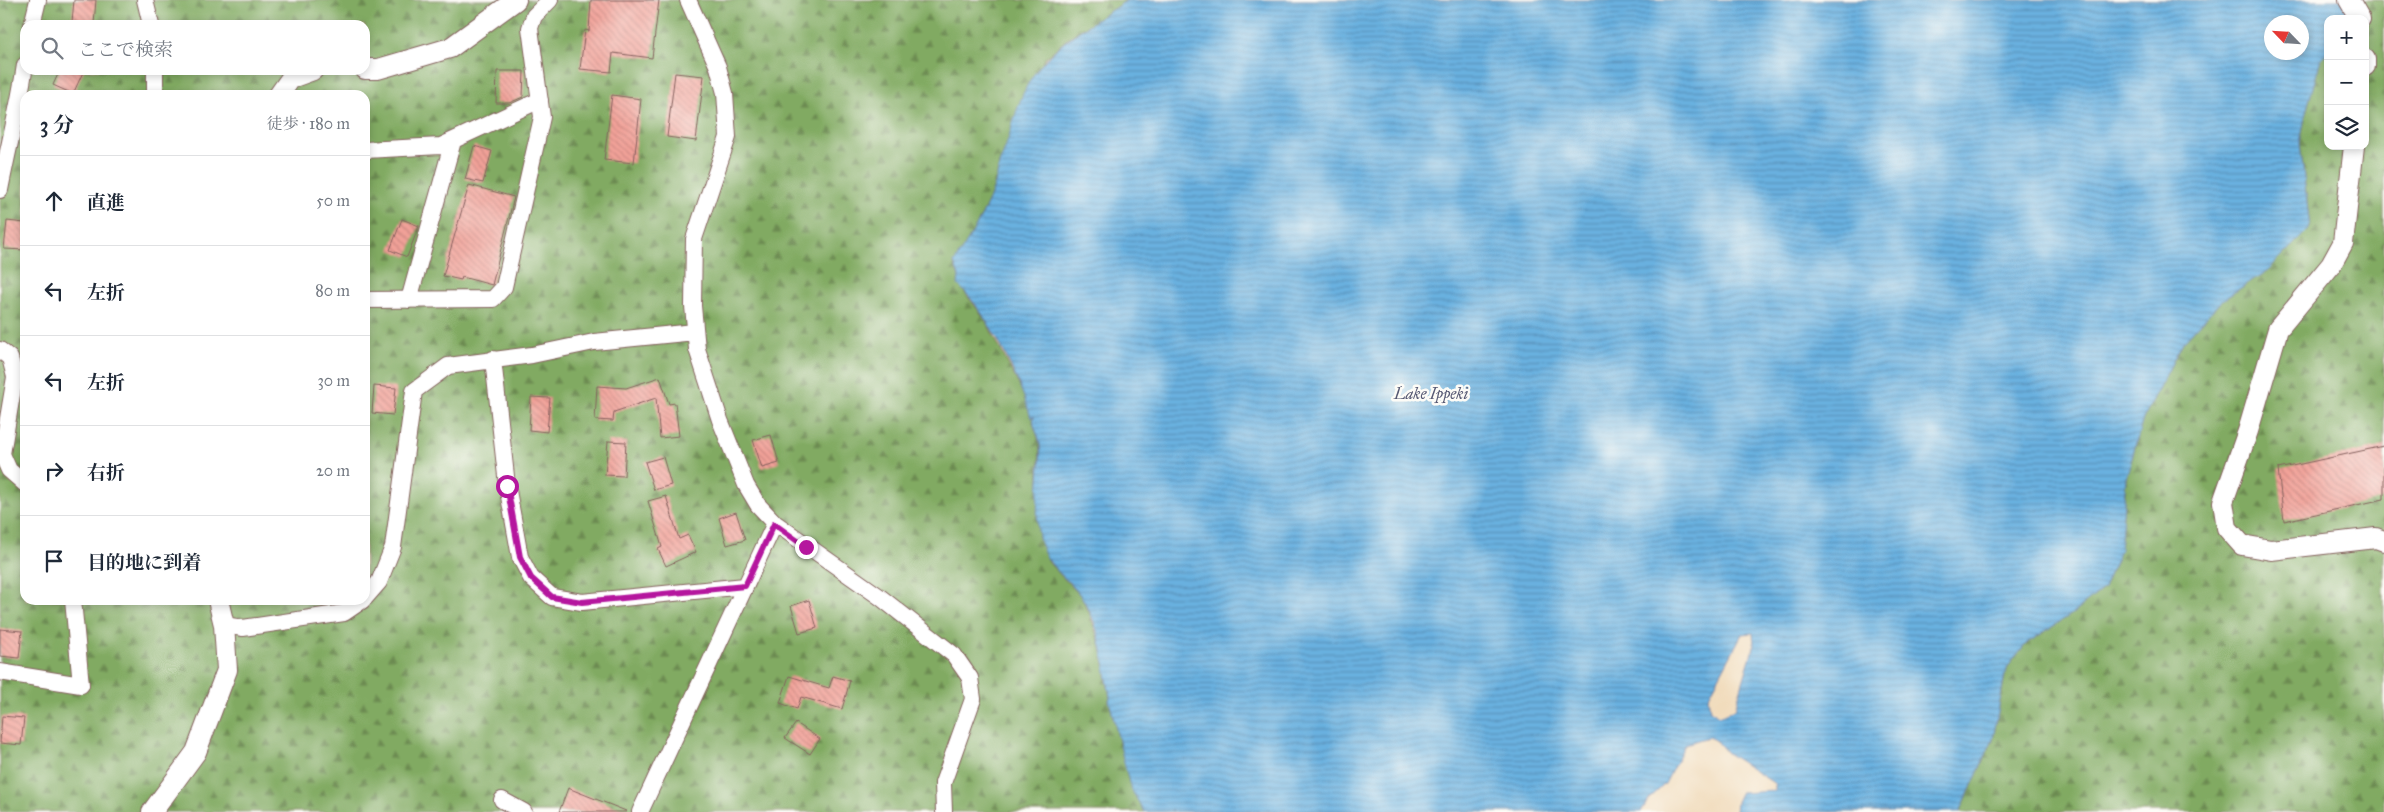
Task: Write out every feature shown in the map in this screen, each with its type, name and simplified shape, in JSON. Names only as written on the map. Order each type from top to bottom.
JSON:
[{"type":"street","points":[[33,20],[38,0]]},
{"type":"street","points":[[145,0],[150,20]]},
{"type":"street","points":[[370,69],[378,69],[450,48],[516,0]]},
{"type":"street","points":[[370,300],[493,299],[504,287],[542,117],[530,28],[534,16],[550,0]]},
{"type":"street","points":[[688,0],[718,66],[725,93],[728,137],[694,239],[693,306],[696,349],[720,420],[743,477],[758,505],[774,524],[880,597],[954,655],[970,678],[973,699],[942,783],[944,812]]},
{"type":"street","points":[[2348,0],[2357,15]]},
{"type":"street","points":[[21,90],[24,75]]},
{"type":"street","points":[[155,75],[155,90]]},
{"type":"street","points":[[283,90],[291,78],[299,75]]},
{"type":"street","points":[[0,190],[11,130],[20,100]]},
{"type":"street","points":[[370,150],[441,146],[540,100]]},
{"type":"street","points":[[409,300],[453,141]]},
{"type":"street","points":[[2354,150],[2343,243],[2331,265],[2278,329],[2248,431],[2223,502],[2227,528],[2242,545],[2271,550],[2366,539],[2384,541]]},
{"type":"street","points":[[370,592],[379,582],[393,548],[414,391],[448,366],[493,359],[532,356],[594,342],[695,332]]},
{"type":"street","points":[[0,350],[10,358],[15,377],[2,454],[9,470],[20,480]]},
{"type":"street","points":[[493,359],[507,486],[520,557],[531,578],[552,597],[582,602],[745,586]]},
{"type":"street","points":[[640,812],[774,524]]},
{"type":"street","points":[[0,672],[81,685],[73,605]]},
{"type":"street","points":[[152,812],[196,752],[227,670],[224,625],[219,605]]},
{"type":"street","points":[[224,625],[243,628],[344,613],[355,605]]},
{"type":"street","points":[[502,800],[524,812]]},
{"type":"green space","points":[[0,0],[1127,0],[1071,36],[1045,58],[999,164],[997,177],[988,203],[954,264],[959,276],[959,285],[985,319],[1026,399],[1031,418],[1034,416],[1033,422],[1040,444],[1039,523],[1049,563],[1080,595],[1089,612],[1101,647],[1110,697],[1109,701],[1122,751],[1144,812],[0,812]]},
{"type":"green space","points":[[2358,0],[2384,0],[2384,812],[1960,812],[1993,739],[2006,669],[2027,643],[2072,614],[2104,588],[2120,550],[2126,478],[2143,419],[2183,342],[2221,301],[2268,270],[2310,228],[2300,143],[2306,112],[2321,58],[2324,54],[2324,150],[2369,150],[2369,15],[2364,15]]},
{"type":"water","name":"Lake Ippeki","points":[[1127,0],[2358,0],[2351,15],[2324,15],[2324,55],[2321,59],[2306,112],[2300,143],[2310,228],[2268,270],[2221,301],[2183,342],[2143,419],[2126,478],[2120,550],[2104,588],[2072,614],[2027,643],[2006,669],[1993,739],[1960,812],[1735,812],[1736,802],[1740,793],[1775,791],[1775,784],[1727,753],[1717,741],[1708,737],[1685,744],[1665,784],[1649,799],[1641,812],[1144,812],[1130,787],[1109,700],[1101,644],[1093,619],[1080,595],[1048,560],[1041,545],[1037,522],[1040,445],[1033,420],[1034,416],[1031,418],[1002,347],[981,312],[958,285],[959,276],[954,263],[988,203],[1023,94],[1042,64],[1054,51],[1082,29]],"holes":[[[1753,633],[1754,645],[1735,709],[1720,716],[1710,710],[1708,698],[1742,634]]]},
{"type":"building","points":[[74,0],[96,0],[94,20],[72,20]]},
{"type":"building","points":[[591,0],[659,0],[652,58],[613,53],[611,72],[580,69],[585,30],[589,31]]},
{"type":"building","points":[[497,71],[524,71],[523,97],[509,103],[496,103]]},
{"type":"building","points":[[675,73],[704,76],[696,141],[667,137]]},
{"type":"building","points":[[58,75],[82,75],[75,90],[64,90],[53,85]]},
{"type":"building","points":[[612,95],[641,99],[634,163],[604,160]]},
{"type":"building","points":[[474,146],[492,151],[483,183],[465,179]]},
{"type":"building","points":[[469,185],[514,197],[492,285],[462,277],[461,280],[443,276]]},
{"type":"building","points":[[402,219],[419,226],[407,257],[390,250]]},
{"type":"building","points":[[7,221],[20,222],[20,250],[4,249]]},
{"type":"building","points":[[660,377],[669,404],[675,403],[679,436],[660,438],[656,398],[614,412],[613,421],[595,420],[597,386],[626,388]]},
{"type":"building","points":[[374,386],[396,388],[393,415],[372,413]]},
{"type":"building","points":[[531,397],[550,398],[547,432],[529,430]]},
{"type":"building","points":[[771,435],[779,463],[762,468],[753,440]]},
{"type":"building","points":[[608,441],[626,442],[624,476],[605,475]]},
{"type":"building","points":[[2384,446],[2384,499],[2284,521],[2278,469]]},
{"type":"building","points":[[663,457],[671,485],[654,490],[645,462]]},
{"type":"building","points":[[666,496],[679,539],[688,535],[696,552],[666,566],[658,549],[662,547],[648,501]]},
{"type":"building","points":[[736,512],[745,540],[727,545],[719,518]]},
{"type":"building","points":[[809,600],[817,628],[799,633],[791,606]]},
{"type":"building","points":[[0,629],[22,631],[19,658],[0,656]]},
{"type":"building","points":[[789,676],[829,688],[833,676],[850,681],[842,709],[801,697],[797,709],[780,703]]},
{"type":"building","points":[[2,716],[24,718],[21,745],[0,743]]},
{"type":"building","points":[[796,723],[820,739],[810,754],[785,738]]},
{"type":"building","points":[[568,788],[626,811],[626,812],[559,812]]},
{"type":"route","points":[[507,486],[520,557],[531,578],[552,597],[582,602],[745,586],[774,524],[806,547]]}]
